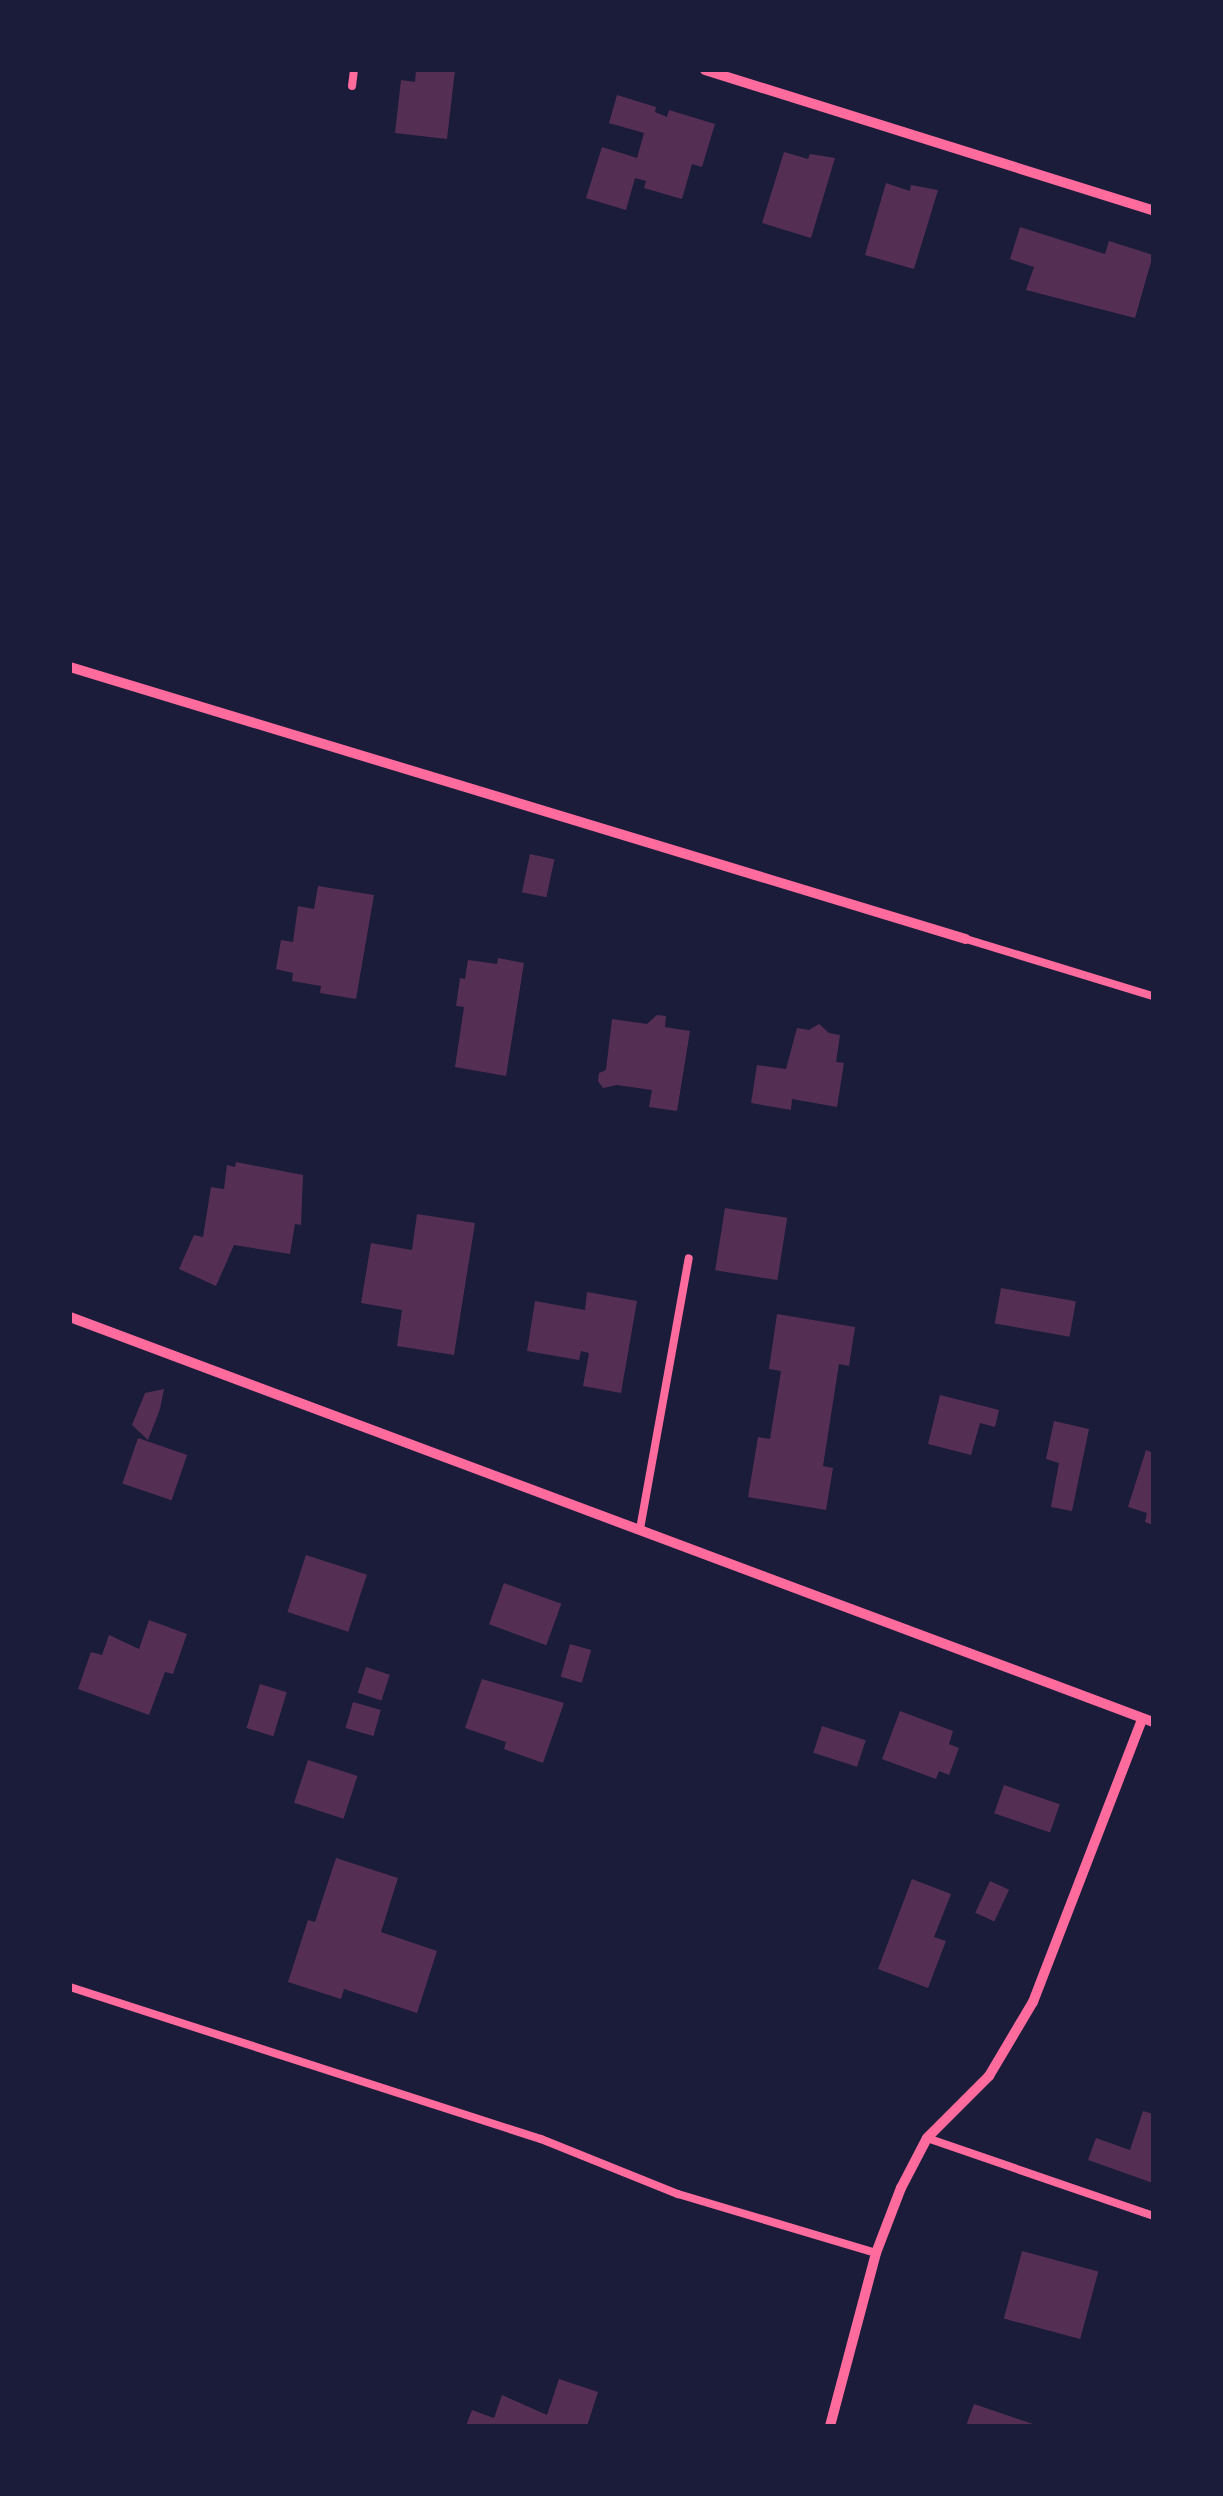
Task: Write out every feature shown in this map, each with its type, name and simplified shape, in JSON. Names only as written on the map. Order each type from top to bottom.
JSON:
[{"type":"street","points":[[705,70],[1153,210]]},
{"type":"street","points":[[70,666],[966,940]]},
{"type":"street","points":[[70,1317],[1147,1721],[1033,2002],[988,2076],[927,2138],[876,2254],[830,2426]]},
{"type":"lane","points":[[352,86],[354,70]]},
{"type":"lane","points":[[966,940],[1153,996]]},
{"type":"lane","points":[[640,1530],[689,1258]]},
{"type":"lane","points":[[70,1987],[524,2133],[678,2194],[876,2254]]},
{"type":"lane","points":[[927,2138],[1153,2216]]},
{"type":"building","points":[[416,70],[455,70],[447,139],[395,133],[401,80],[415,82]]},
{"type":"building","points":[[617,95],[656,107],[655,112],[667,117],[669,110],[715,124],[702,167],[692,164],[682,199],[644,188],[646,181],[635,178],[626,210],[586,198],[602,147],[637,158],[644,133],[609,123]]},
{"type":"building","points":[[784,152],[808,159],[810,154],[835,158],[811,238],[762,223]]},
{"type":"building","points":[[886,183],[910,191],[911,185],[938,190],[914,269],[865,255]]},
{"type":"building","points":[[1020,227],[1105,254],[1109,241],[1153,255],[1135,318],[1026,290],[1034,267],[1010,259]]},
{"type":"building","points":[[530,854],[554,859],[546,897],[522,892]]},
{"type":"building","points":[[318,886],[374,895],[356,999],[320,993],[321,986],[292,981],[293,973],[276,969],[281,940],[293,942],[298,906],[314,909]]},
{"type":"building","points":[[498,958],[524,963],[506,1076],[455,1067],[464,1007],[456,1006],[460,978],[465,979],[468,960],[497,964]]},
{"type":"building","points":[[657,1015],[666,1016],[665,1027],[690,1031],[677,1111],[649,1107],[652,1090],[617,1085],[603,1088],[598,1081],[599,1073],[606,1070],[612,1019],[647,1024]]},
{"type":"building","points":[[819,1024],[829,1033],[840,1035],[836,1062],[844,1063],[837,1107],[792,1099],[791,1110],[751,1103],[757,1065],[786,1069],[797,1028],[809,1030]]},
{"type":"building","points":[[236,1162],[303,1175],[301,1225],[295,1224],[290,1254],[234,1245],[216,1286],[179,1269],[194,1235],[203,1237],[211,1187],[224,1189],[227,1165],[235,1167]]},
{"type":"building","points":[[725,1208],[787,1218],[777,1280],[715,1270]]},
{"type":"building","points":[[417,1214],[475,1223],[454,1355],[397,1346],[402,1310],[361,1303],[371,1243],[412,1250]]},
{"type":"building","points":[[1001,1288],[1076,1301],[1070,1337],[995,1323]]},
{"type":"building","points":[[587,1292],[637,1301],[621,1393],[583,1386],[589,1353],[581,1351],[579,1360],[527,1351],[535,1301],[585,1310]]},
{"type":"building","points":[[777,1314],[855,1327],[849,1366],[839,1364],[823,1466],[833,1468],[826,1510],[748,1497],[758,1437],[770,1439],[781,1371],[769,1369]]},
{"type":"building","points":[[164,1389],[148,1440],[132,1425],[145,1393]]},
{"type":"building","points":[[940,1395],[999,1410],[995,1427],[980,1423],[971,1455],[928,1444]]},
{"type":"building","points":[[1054,1421],[1089,1429],[1072,1511],[1051,1507],[1059,1463],[1046,1459]]},
{"type":"building","points":[[138,1438],[187,1455],[172,1500],[122,1483]]},
{"type":"building","points":[[1146,1450],[1153,1453],[1153,1525],[1145,1522],[1147,1513],[1128,1507]]},
{"type":"building","points":[[306,1555],[367,1575],[348,1632],[287,1612]]},
{"type":"building","points":[[504,1583],[561,1604],[546,1645],[489,1624]]},
{"type":"building","points":[[149,1620],[187,1634],[173,1674],[165,1672],[149,1715],[78,1689],[91,1652],[102,1655],[109,1635],[139,1649]]},
{"type":"building","points":[[570,1644],[591,1650],[582,1683],[561,1677]]},
{"type":"building","points":[[366,1667],[390,1675],[381,1700],[358,1693]]},
{"type":"building","points":[[482,1679],[564,1703],[543,1763],[504,1749],[506,1742],[465,1728]]},
{"type":"building","points":[[260,1684],[287,1692],[273,1736],[247,1728]]},
{"type":"building","points":[[353,1702],[381,1710],[373,1736],[346,1728]]},
{"type":"building","points":[[900,1711],[953,1731],[949,1744],[959,1748],[949,1775],[939,1771],[936,1779],[882,1759]]},
{"type":"building","points":[[822,1726],[866,1740],[857,1767],[813,1753]]},
{"type":"building","points":[[308,1760],[357,1776],[344,1819],[294,1803]]},
{"type":"building","points":[[1004,1785],[1060,1804],[1050,1833],[994,1813]]},
{"type":"building","points":[[336,1858],[398,1878],[381,1932],[437,1951],[417,2013],[344,1989],[341,1999],[288,1982],[308,1920],[315,1922]]},
{"type":"building","points":[[912,1879],[951,1894],[934,1937],[946,1941],[928,1988],[878,1969]]},
{"type":"building","points":[[990,1881],[1009,1890],[994,1922],[975,1913]]},
{"type":"building","points":[[1143,2111],[1153,2114],[1153,2183],[1088,2160],[1096,2138],[1130,2150]]},
{"type":"building","points":[[1022,2251],[1098,2271],[1080,2339],[1004,2319]]},
{"type":"building","points":[[559,2379],[598,2392],[587,2426],[466,2426],[472,2410],[494,2418],[502,2395],[547,2415]]},
{"type":"building","points":[[974,2404],[1036,2425],[1036,2426],[966,2426]]}]
